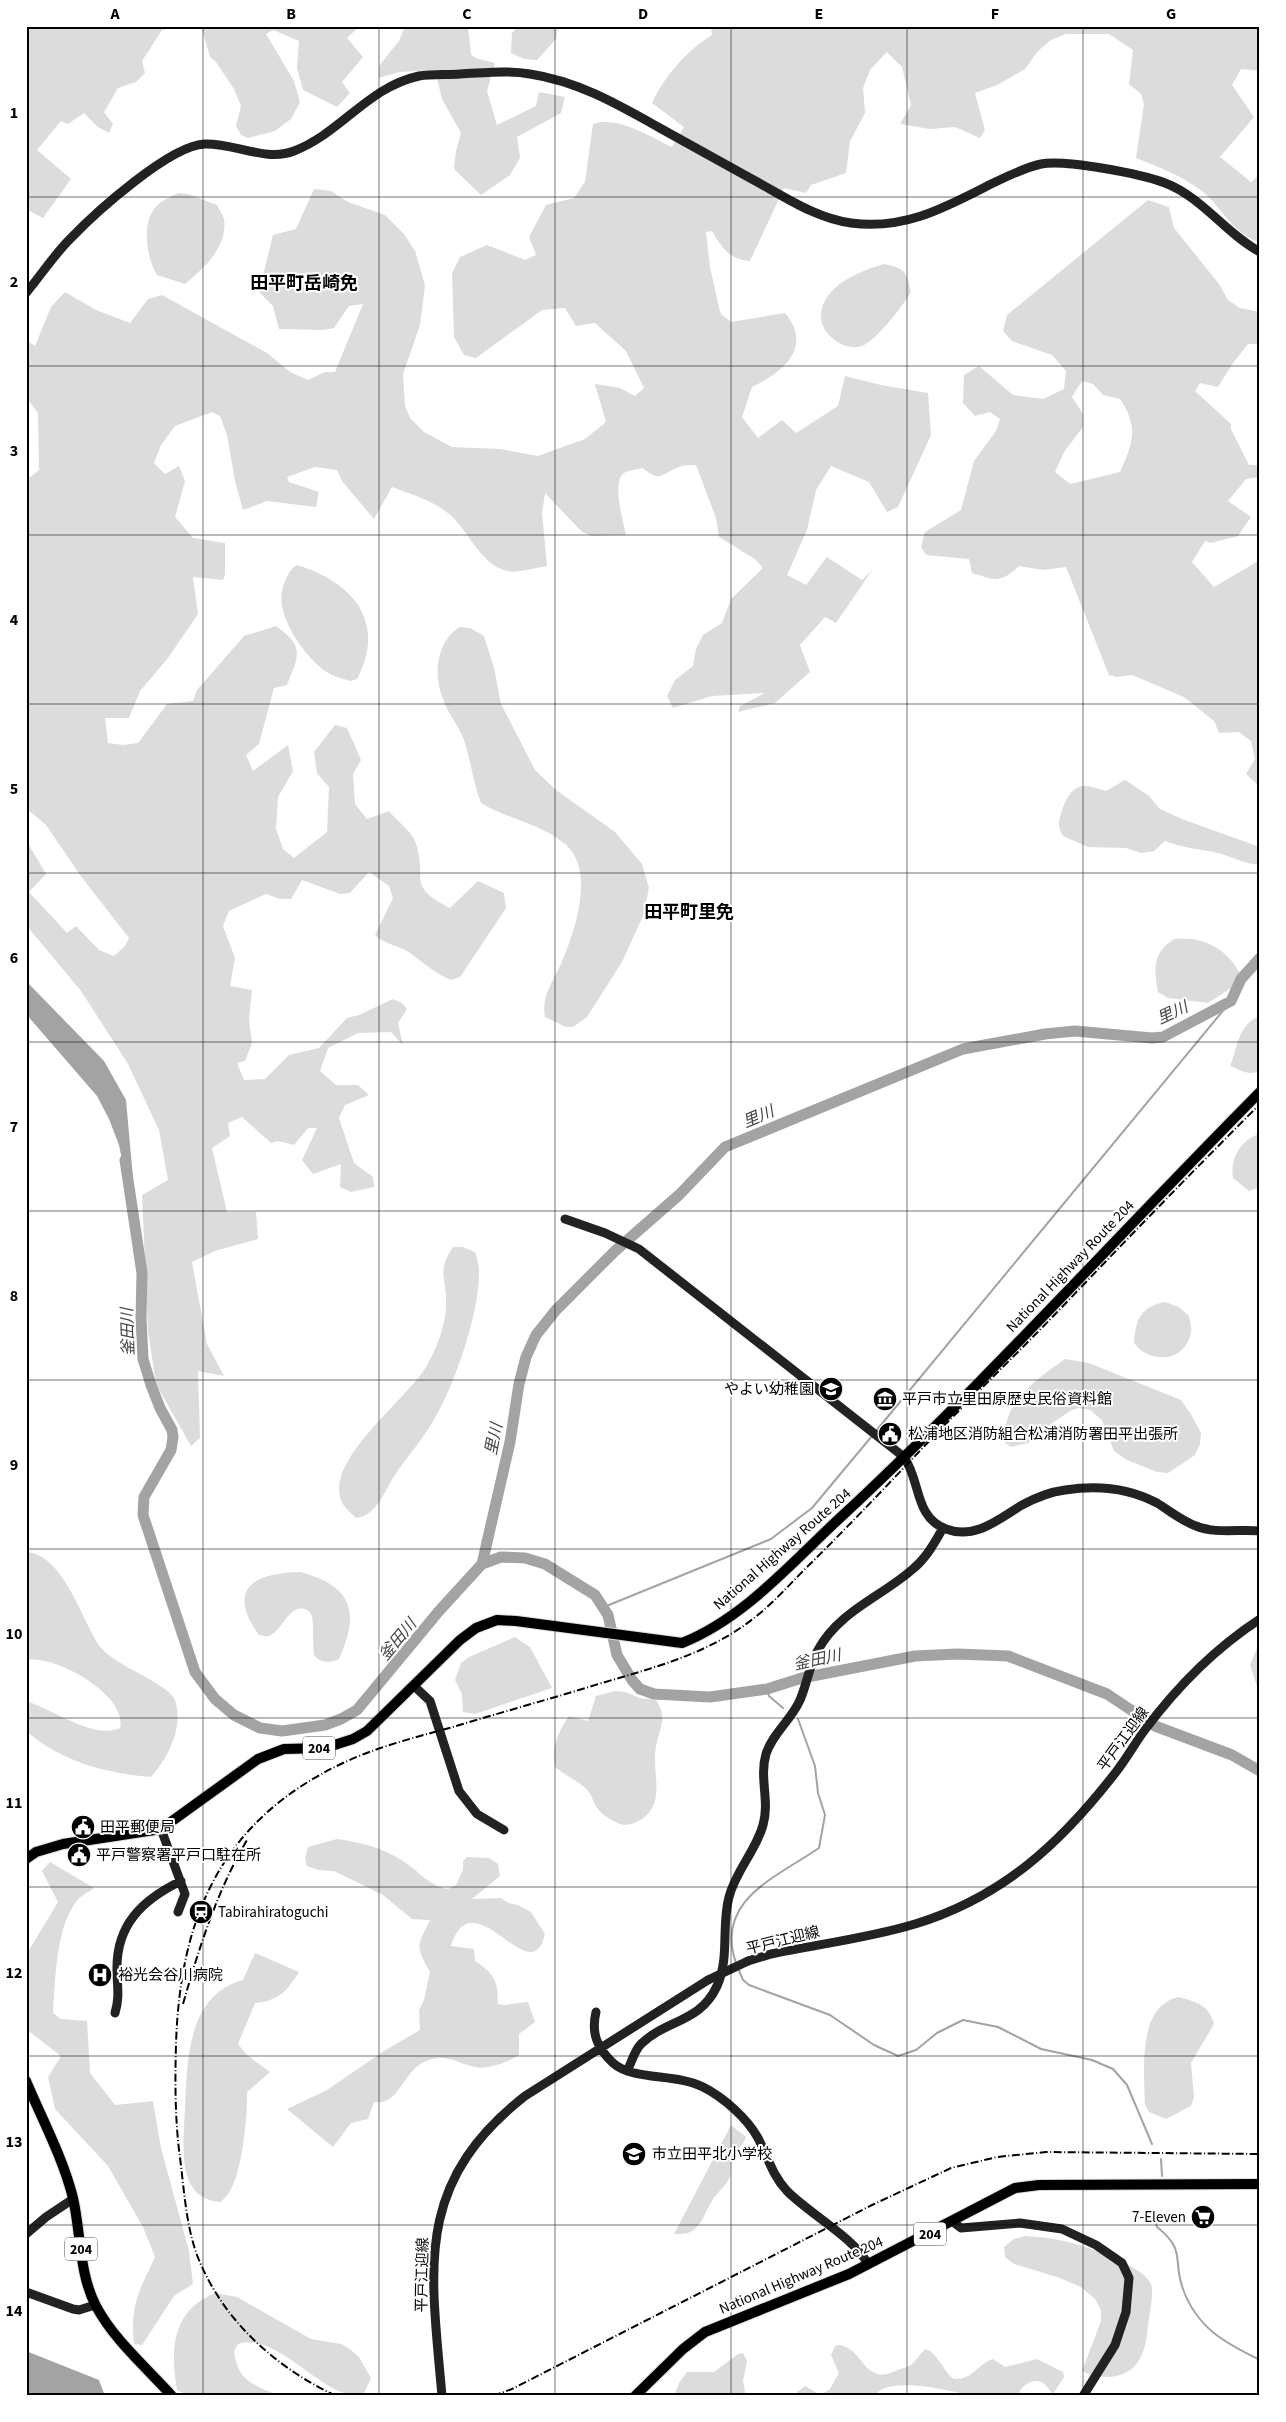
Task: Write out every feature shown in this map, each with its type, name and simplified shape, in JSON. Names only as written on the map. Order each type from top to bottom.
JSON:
[{"type":"highway","name":"National Highway Route 204","points":[[26,1859],[36,1852],[63,1844],[161,1829],[258,1759],[284,1749],[325,1748],[353,1739],[367,1731],[460,1640],[486,1623],[498,1620],[516,1621],[682,1643],[706,1633],[768,1585],[904,1457],[1260,1092]]},
{"type":"highway","name":"204","points":[[26,2081],[69,2184],[88,2288],[95,2305],[126,2347],[172,2396]]},
{"type":"highway","name":"National Highway Route 204","points":[[634,2396],[683,2349],[705,2332],[849,2274],[1021,2187],[1260,2184]]},
{"type":"street","points":[[26,293],[68,241],[92,217],[166,158],[181,150],[201,144],[272,154],[293,152],[327,133],[365,100],[400,82],[420,76],[501,72],[532,74],[574,85],[611,100],[804,208],[840,221],[879,225],[897,224],[949,205],[1017,172],[1042,164],[1061,163],[1136,175],[1164,182],[1194,199],[1231,232],[1260,252]]},
{"type":"street","points":[[565,1219],[605,1233],[639,1249],[733,1325],[904,1457],[914,1474],[922,1510],[928,1518],[943,1528],[958,1532],[974,1531],[996,1523],[1038,1497],[1063,1490],[1107,1488],[1155,1502],[1195,1526],[1209,1531],[1242,1529],[1260,1531]]},
{"type":"street","points":[[628,2071],[641,2044],[698,2012],[717,1987],[725,1961],[729,1898],[734,1881],[758,1838],[765,1816],[767,1802],[764,1775],[766,1754],[795,1709],[818,1651],[835,1627],[849,1614],[915,1567],[929,1552],[943,1528]]},
{"type":"street","name":"平戸江迎線","points":[[442,2396],[435,2323],[433,2262],[436,2232],[448,2191],[469,2151],[500,2116],[525,2096],[708,1980],[748,1961],[779,1952],[914,1924],[946,1914],[1002,1885],[1031,1864],[1070,1829],[1113,1776],[1143,1732],[1211,1655],[1260,1619]]},
{"type":"street","points":[[414,1686],[430,1701],[459,1791],[466,1803],[482,1818],[504,1830]]},
{"type":"street","points":[[161,1829],[185,1894],[178,1912]]},
{"type":"street","points":[[115,2013],[120,1998],[117,1968],[122,1933],[138,1910],[151,1899],[180,1881]]},
{"type":"street","points":[[596,2012],[593,2031],[600,2048],[615,2064],[628,2071],[642,2075],[678,2078],[703,2087],[716,2096],[750,2127],[758,2139],[769,2166],[787,2191],[846,2241],[860,2250],[868,2264]]},
{"type":"street","points":[[26,2234],[46,2217],[73,2199]]},
{"type":"street","points":[[952,2222],[958,2227],[965,2228],[1026,2223],[1062,2229],[1096,2245],[1122,2263],[1129,2278],[1126,2312],[1114,2345],[1083,2396]]},
{"type":"street","points":[[26,2292],[73,2309],[79,2310],[95,2305]]},
{"type":"shaded area","points":[[26,26],[183,26],[162,30],[142,61],[145,73],[136,82],[118,88],[104,112],[113,124],[109,133],[98,127],[84,113],[68,124],[61,121],[37,150],[71,179],[43,218],[26,209]]},
{"type":"shaded area","points":[[201,26],[360,26],[347,38],[363,57],[342,82],[350,93],[337,107],[303,90],[297,68],[299,41],[273,30],[266,34],[294,81],[300,102],[291,119],[275,131],[248,138],[241,135],[236,126],[241,106],[234,89],[216,62],[210,57]]},
{"type":"shaded area","points":[[405,26],[468,26],[471,54],[475,58],[495,63],[487,91],[497,125],[536,106],[539,92],[565,97],[561,113],[517,137],[520,158],[510,175],[481,195],[454,169],[461,133],[442,99],[435,70],[399,72],[379,78],[379,66],[399,41]]},
{"type":"shaded area","points":[[518,26],[558,26],[556,39],[537,60],[524,59],[511,53],[512,33]]},
{"type":"shaded area","points":[[711,26],[1260,26],[1260,71],[1241,69],[1232,85],[1254,117],[1220,157],[1251,182],[1260,174],[1260,242],[1242,233],[1235,227],[1202,191],[1170,172],[1136,158],[1144,104],[1141,94],[1129,84],[1133,50],[1109,34],[1066,34],[1051,40],[1038,51],[1025,69],[997,85],[975,93],[985,130],[980,138],[955,127],[930,129],[900,124],[911,105],[902,67],[887,52],[870,70],[863,88],[865,113],[850,141],[846,173],[811,185],[806,193],[784,188],[750,261],[737,258],[727,252],[712,231],[706,232],[710,267],[721,314],[731,322],[785,313],[793,326],[796,337],[795,348],[791,358],[774,374],[752,387],[742,417],[758,438],[782,420],[796,433],[838,406],[845,376],[881,385],[928,393],[931,435],[898,507],[887,512],[869,482],[831,466],[816,490],[807,530],[787,575],[806,585],[827,557],[862,580],[873,569],[836,623],[825,617],[800,645],[810,672],[775,703],[738,712],[740,706],[765,693],[712,696],[673,708],[667,696],[675,680],[693,666],[696,649],[703,635],[722,623],[731,599],[763,568],[755,559],[719,537],[716,518],[696,465],[681,466],[661,476],[649,473],[642,468],[622,475],[618,487],[626,535],[592,536],[582,532],[545,493],[542,513],[547,566],[506,571],[492,564],[478,550],[459,524],[445,511],[432,503],[392,487],[374,519],[342,481],[337,470],[315,467],[287,477],[289,482],[319,492],[316,507],[267,501],[243,510],[235,481],[227,435],[220,416],[212,412],[175,426],[161,445],[154,463],[165,474],[179,466],[185,481],[175,517],[193,538],[225,543],[225,574],[223,580],[193,577],[198,614],[168,658],[140,691],[129,718],[105,718],[108,743],[123,745],[138,743],[167,704],[193,701],[197,690],[244,636],[276,626],[292,640],[297,652],[296,659],[287,685],[274,688],[259,744],[246,755],[253,771],[288,745],[293,771],[278,797],[276,829],[283,849],[294,858],[327,832],[329,787],[317,773],[314,752],[335,725],[347,728],[361,760],[353,774],[355,804],[367,819],[389,811],[410,833],[419,854],[420,880],[427,893],[450,908],[478,881],[504,893],[506,908],[460,977],[451,980],[407,951],[375,935],[393,898],[389,886],[369,872],[350,893],[340,894],[302,880],[291,899],[280,899],[266,894],[229,911],[223,926],[235,958],[230,986],[252,990],[249,1019],[252,1043],[245,1061],[237,1063],[244,1080],[265,1079],[289,1055],[319,1048],[347,1018],[359,1015],[393,999],[402,1003],[407,1009],[398,1023],[403,1045],[391,1032],[358,1033],[328,1048],[320,1071],[336,1085],[358,1085],[369,1095],[345,1105],[339,1118],[354,1163],[373,1177],[374,1187],[351,1192],[340,1187],[341,1164],[313,1174],[302,1160],[317,1128],[308,1128],[294,1145],[278,1141],[271,1143],[242,1117],[228,1123],[230,1136],[212,1148],[227,1212],[256,1212],[258,1239],[215,1251],[192,1262],[207,1344],[224,1376],[198,1371],[200,1438],[191,1446],[156,1384],[148,1331],[142,1195],[168,1180],[159,1130],[128,1064],[81,991],[26,925],[26,840],[46,874],[29,892],[67,933],[76,926],[99,950],[114,956],[125,946],[129,938],[80,875],[46,825],[26,808],[26,480],[39,470],[38,413],[26,397],[26,340],[35,346],[51,307],[65,292],[96,310],[130,323],[148,299],[162,295],[267,353],[290,372],[308,380],[325,372],[335,372],[363,304],[349,306],[334,328],[324,330],[279,329],[273,306],[259,292],[273,235],[296,229],[314,189],[331,191],[348,202],[385,215],[404,234],[415,251],[425,285],[420,325],[403,374],[405,406],[410,418],[424,432],[452,447],[500,449],[538,456],[585,439],[606,422],[595,384],[620,388],[635,396],[644,388],[626,351],[595,323],[576,326],[565,308],[542,310],[476,358],[464,355],[454,337],[452,273],[460,257],[487,245],[525,260],[536,255],[529,237],[546,205],[574,198],[585,182],[593,124],[613,122],[634,128],[672,147],[684,127],[652,103],[677,65],[694,48],[712,35]]},
{"type":"shaded area","points":[[178,193],[188,194],[217,205],[224,219],[222,239],[218,248],[207,264],[185,284],[157,275],[150,260],[147,242],[148,223],[155,208],[162,201]]},
{"type":"shaded area","points":[[1148,200],[1169,207],[1174,228],[1219,284],[1228,300],[1240,308],[1260,312],[1260,344],[1248,344],[1218,387],[1200,383],[1195,391],[1231,424],[1231,429],[1249,465],[1260,465],[1260,477],[1246,479],[1228,501],[1251,517],[1238,536],[1211,543],[1205,541],[1192,562],[1214,587],[1260,560],[1260,787],[1246,774],[1255,759],[1251,741],[1239,732],[1219,733],[1214,721],[1184,697],[1132,675],[1117,677],[1109,675],[1066,567],[1043,570],[1019,566],[1007,576],[992,579],[972,573],[969,559],[926,555],[921,547],[925,532],[961,510],[974,461],[996,431],[1000,419],[990,412],[975,416],[963,403],[964,375],[979,366],[1013,395],[1043,399],[1064,389],[1066,371],[1052,355],[1012,341],[1003,331],[1007,315]],"holes":[[[1082,381],[1093,384],[1103,395],[1120,399],[1130,418],[1132,427],[1131,444],[1120,472],[1070,484],[1055,472],[1064,452],[1083,427],[1083,414],[1072,397]]]},
{"type":"shaded area","points":[[884,264],[897,267],[904,272],[911,292],[872,340],[859,347],[852,347],[837,342],[822,324],[823,306],[827,297],[835,288],[854,276]]},
{"type":"shaded area","points":[[297,565],[317,572],[334,582],[349,594],[359,607],[366,622],[368,640],[365,658],[357,679],[351,681],[325,671],[316,664],[299,644],[292,632],[282,607],[281,595],[289,573]]},
{"type":"shaded area","points":[[459,627],[470,628],[484,636],[494,668],[501,704],[535,770],[556,790],[615,832],[642,864],[649,888],[643,916],[622,962],[587,1017],[573,1027],[566,1027],[545,1017],[544,1010],[548,989],[561,964],[576,920],[580,903],[580,870],[575,856],[566,845],[556,838],[536,827],[481,803],[464,740],[445,704],[438,680],[441,650],[451,634]]},
{"type":"shaded area","points":[[1125,780],[1149,796],[1160,809],[1182,819],[1257,846],[1260,845],[1260,865],[1165,841],[1154,851],[1141,853],[1126,848],[1088,847],[1063,836],[1059,820],[1068,797],[1075,789],[1085,786],[1106,791]]},
{"type":"shaded area","points":[[1174,939],[1205,942],[1222,951],[1241,975],[1237,984],[1208,1003],[1168,998],[1158,992],[1156,962],[1162,950]]},
{"type":"shaded area","points":[[26,981],[104,1061],[126,1100],[133,1178],[124,1170],[119,1145],[109,1119],[97,1096],[26,1014]]},
{"type":"shaded area","points":[[1260,1016],[1260,1070],[1249,1073],[1230,1066],[1243,1030]]},
{"type":"shaded area","points":[[1258,1134],[1260,1135],[1260,1187],[1249,1191],[1233,1178],[1233,1164],[1241,1146]]},
{"type":"shaded area","points":[[453,1247],[463,1247],[475,1252],[479,1269],[476,1305],[459,1365],[444,1401],[427,1431],[391,1481],[375,1508],[369,1513],[356,1518],[342,1503],[340,1497],[340,1481],[346,1464],[372,1429],[416,1380],[426,1367],[433,1353],[440,1337],[446,1312],[444,1269]]},
{"type":"shaded area","points":[[1165,1302],[1179,1307],[1189,1316],[1191,1330],[1188,1342],[1182,1349],[1167,1357],[1158,1357],[1149,1355],[1141,1350],[1134,1343],[1135,1335],[1138,1321],[1145,1311],[1150,1307]]},
{"type":"shaded area","points":[[1065,1359],[1089,1363],[1181,1400],[1201,1433],[1200,1444],[1195,1455],[1168,1473],[1157,1472],[1127,1460],[1114,1451],[1102,1420],[1090,1410],[1078,1408],[1070,1411],[1042,1430],[1028,1443],[1011,1447],[1005,1443],[1005,1428],[1015,1404],[1032,1384]]},
{"type":"shaded area","points":[[26,1552],[39,1556],[51,1564],[61,1576],[101,1648],[108,1655],[153,1681],[171,1694],[175,1700],[177,1721],[173,1742],[163,1761],[151,1777],[101,1769],[85,1764],[54,1751],[26,1731],[26,1701],[86,1727],[109,1731],[120,1728],[119,1715],[113,1703],[87,1679],[54,1663],[26,1660]]},
{"type":"shaded area","points":[[300,1572],[331,1585],[341,1593],[347,1603],[350,1615],[349,1628],[339,1659],[326,1662],[314,1655],[313,1620],[312,1615],[307,1610],[301,1609],[291,1613],[275,1632],[268,1636],[259,1635],[249,1619],[245,1606],[245,1595],[250,1587],[258,1580],[269,1576]]},
{"type":"shaded area","points":[[515,1637],[530,1647],[552,1688],[475,1714],[463,1712],[462,1694],[455,1680],[461,1663],[469,1657]]},
{"type":"shaded area","points":[[1260,1641],[1260,1695],[1250,1665]]},
{"type":"shaded area","points":[[615,1691],[626,1692],[639,1698],[656,1700],[662,1714],[655,1755],[656,1798],[649,1813],[642,1819],[626,1825],[608,1818],[601,1812],[589,1792],[555,1767],[554,1760],[556,1740],[569,1716],[588,1721],[596,1696]]},
{"type":"shaded area","points":[[337,1839],[363,1844],[387,1852],[409,1865],[429,1881],[448,1889],[456,1885],[463,1870],[463,1861],[467,1857],[489,1858],[498,1864],[500,1876],[472,1899],[501,1898],[508,1903],[518,1905],[531,1912],[545,1934],[538,1949],[527,1952],[487,1927],[473,1923],[461,1928],[451,1946],[474,1949],[475,1961],[494,1978],[498,2004],[528,2002],[535,2022],[519,2034],[519,2055],[504,2063],[480,2068],[445,2058],[426,2061],[411,2072],[390,2099],[383,2102],[374,2102],[368,2119],[351,2123],[333,2147],[287,2109],[327,2090],[384,2051],[420,2030],[419,2010],[424,2000],[430,1972],[420,1951],[420,1941],[430,1920],[412,1919],[383,1895],[334,1871],[318,1870],[307,1866],[305,1858],[308,1847]]},
{"type":"shaded area","points":[[50,1862],[94,1888],[76,1902],[64,1926],[58,1955],[53,2013],[61,2019],[87,2021],[90,2073],[115,2105],[153,2101],[161,2148],[189,2251],[193,2284],[174,2296],[142,2345],[134,2344],[133,2318],[140,2289],[155,2257],[143,2227],[108,2166],[55,2109],[48,2077],[61,2056],[26,2029],[26,1955],[58,1902],[42,1871]]},
{"type":"shaded area","points":[[255,1953],[299,1972],[282,1994],[271,2000],[255,2003],[238,2044],[247,2055],[270,2072],[247,2092],[245,2128],[238,2169],[230,2191],[221,2202],[206,2199],[195,2191],[185,2166],[184,2136],[189,2051],[201,2015],[211,2000],[225,1988],[243,1980]]},
{"type":"shaded area","points":[[1179,1997],[1205,2008],[1209,2012],[1214,2024],[1191,2063],[1194,2097],[1191,2106],[1166,2119],[1149,2112],[1145,2104],[1144,2058],[1146,2041],[1156,2012],[1165,2003]]},
{"type":"shaded area","points":[[731,2125],[746,2137],[732,2156],[729,2179],[714,2198],[695,2229],[683,2234],[674,2234]]},
{"type":"shaded area","points":[[1025,2236],[1054,2239],[1084,2246],[1125,2263],[1146,2277],[1151,2284],[1152,2302],[1146,2338],[1141,2356],[1130,2370],[1123,2374],[1106,2377],[1082,2371],[1101,2321],[1101,2310],[1095,2299],[1081,2287],[1060,2278],[1014,2264],[1005,2257],[1004,2247],[1014,2239]]},
{"type":"shaded area","points":[[215,2293],[237,2297],[311,2339],[341,2344],[351,2350],[359,2357],[371,2378],[364,2393],[343,2393],[329,2386],[278,2351],[251,2342],[238,2344],[234,2351],[239,2369],[248,2381],[279,2396],[189,2396],[177,2390],[174,2360],[177,2333],[182,2321],[190,2310]]},
{"type":"shaded area","points":[[840,2345],[855,2353],[865,2366],[878,2374],[886,2374],[909,2366],[926,2349],[935,2356],[949,2375],[955,2379],[966,2377],[993,2359],[1005,2367],[1037,2359],[1063,2372],[1064,2377],[1053,2394],[1045,2384],[1033,2381],[1021,2389],[1018,2396],[963,2396],[961,2393],[941,2389],[902,2385],[881,2390],[874,2396],[799,2396],[797,2392],[805,2386],[821,2395],[830,2389],[839,2373],[831,2355],[835,2346]]},
{"type":"shaded area","points":[[26,2351],[99,2380],[105,2396],[26,2396]]},
{"type":"shaded area","points":[[743,2353],[747,2361],[743,2381],[745,2392],[751,2396],[674,2396],[679,2383],[687,2372],[714,2372],[738,2354]]},
{"type":"waterway","name":"里川","points":[[482,1564],[510,1442],[519,1384],[526,1357],[536,1335],[556,1310],[615,1251],[679,1195],[725,1147],[963,1049],[1045,1034],[1075,1031],[1152,1038],[1163,1037],[1231,1001],[1241,979],[1260,958]]},
{"type":"waterway","points":[[876,1431],[1231,1001]]},
{"type":"waterway","name":"釜田川","points":[[125,1160],[142,1273],[141,1318],[143,1359],[151,1385],[160,1408],[172,1430],[173,1437],[171,1450],[144,1497],[143,1515],[195,1672],[215,1699],[234,1715],[260,1728],[282,1731],[325,1725],[341,1719],[357,1710],[439,1611],[482,1564],[501,1557],[525,1558],[545,1564],[595,1595],[608,1615],[617,1655],[632,1680],[640,1689],[654,1694],[710,1697],[767,1689],[802,1678],[915,1656],[957,1654],[1008,1656],[1107,1694],[1155,1726],[1232,1755],[1260,1771]]},
{"type":"waterway","points":[[604,1607],[771,1539],[812,1508],[872,1436]]},
{"type":"waterway","points":[[767,1689],[769,1696],[783,1708]]},
{"type":"waterway","points":[[736,1963],[732,1941],[734,1923],[742,1907],[768,1881],[819,1848],[825,1815],[818,1793],[815,1766],[798,1719]]},
{"type":"waterway","points":[[738,1968],[743,1980],[749,1985],[830,2015],[874,2045],[898,2056],[916,2050],[937,2033],[963,2020],[998,2027],[1041,2049],[1092,2060],[1113,2069],[1127,2085],[1152,2144]]},
{"type":"waterway","points":[[1161,2159],[1162,2176]]},
{"type":"waterway","points":[[1156,2223],[1157,2227],[1166,2235],[1176,2249],[1183,2289],[1196,2314],[1214,2333],[1260,2360]]},
{"type":"railway","points":[[336,2396],[292,2371],[272,2356],[236,2321],[208,2279],[197,2255],[187,2217],[179,2150],[175,2084],[179,1998],[187,1954],[199,1914],[216,1877],[238,1843],[266,1813],[301,1786],[356,1757],[679,1659],[721,1640],[740,1628],[771,1603],[856,1518],[1260,1104]]},
{"type":"railway","points":[[183,2004],[210,1920],[236,1859],[247,1840]]},
{"type":"railway","points":[[493,2396],[512,2389],[872,2205],[951,2168],[997,2157],[1046,2152],[1260,2154]]},
{"type":"place","name":"やよい幼稚園","points":[[831,1389]]},
{"type":"place","name":"平戸市立里田原歴史民俗資料館","points":[[885,1399]]},
{"type":"place","name":"松浦地区消防組合松浦消防署田平出張所","points":[[890,1434]]},
{"type":"place","name":"田平郵便局","points":[[83,1827]]},
{"type":"place","name":"平戸警察署平戸口駐在所","points":[[79,1855]]},
{"type":"place","name":"Tabirahiratoguchi","points":[[201,1912]]},
{"type":"place","name":"裕光会谷川病院","points":[[100,1975]]},
{"type":"place","name":"市立田平北小学校","points":[[634,2154]]},
{"type":"place","name":"7-Eleven","points":[[1203,2217]]},
{"type":"district","name":"田平町岳崎免","points":[[304,283]]},
{"type":"district","name":"田平町里免","points":[[689,912]]}]
